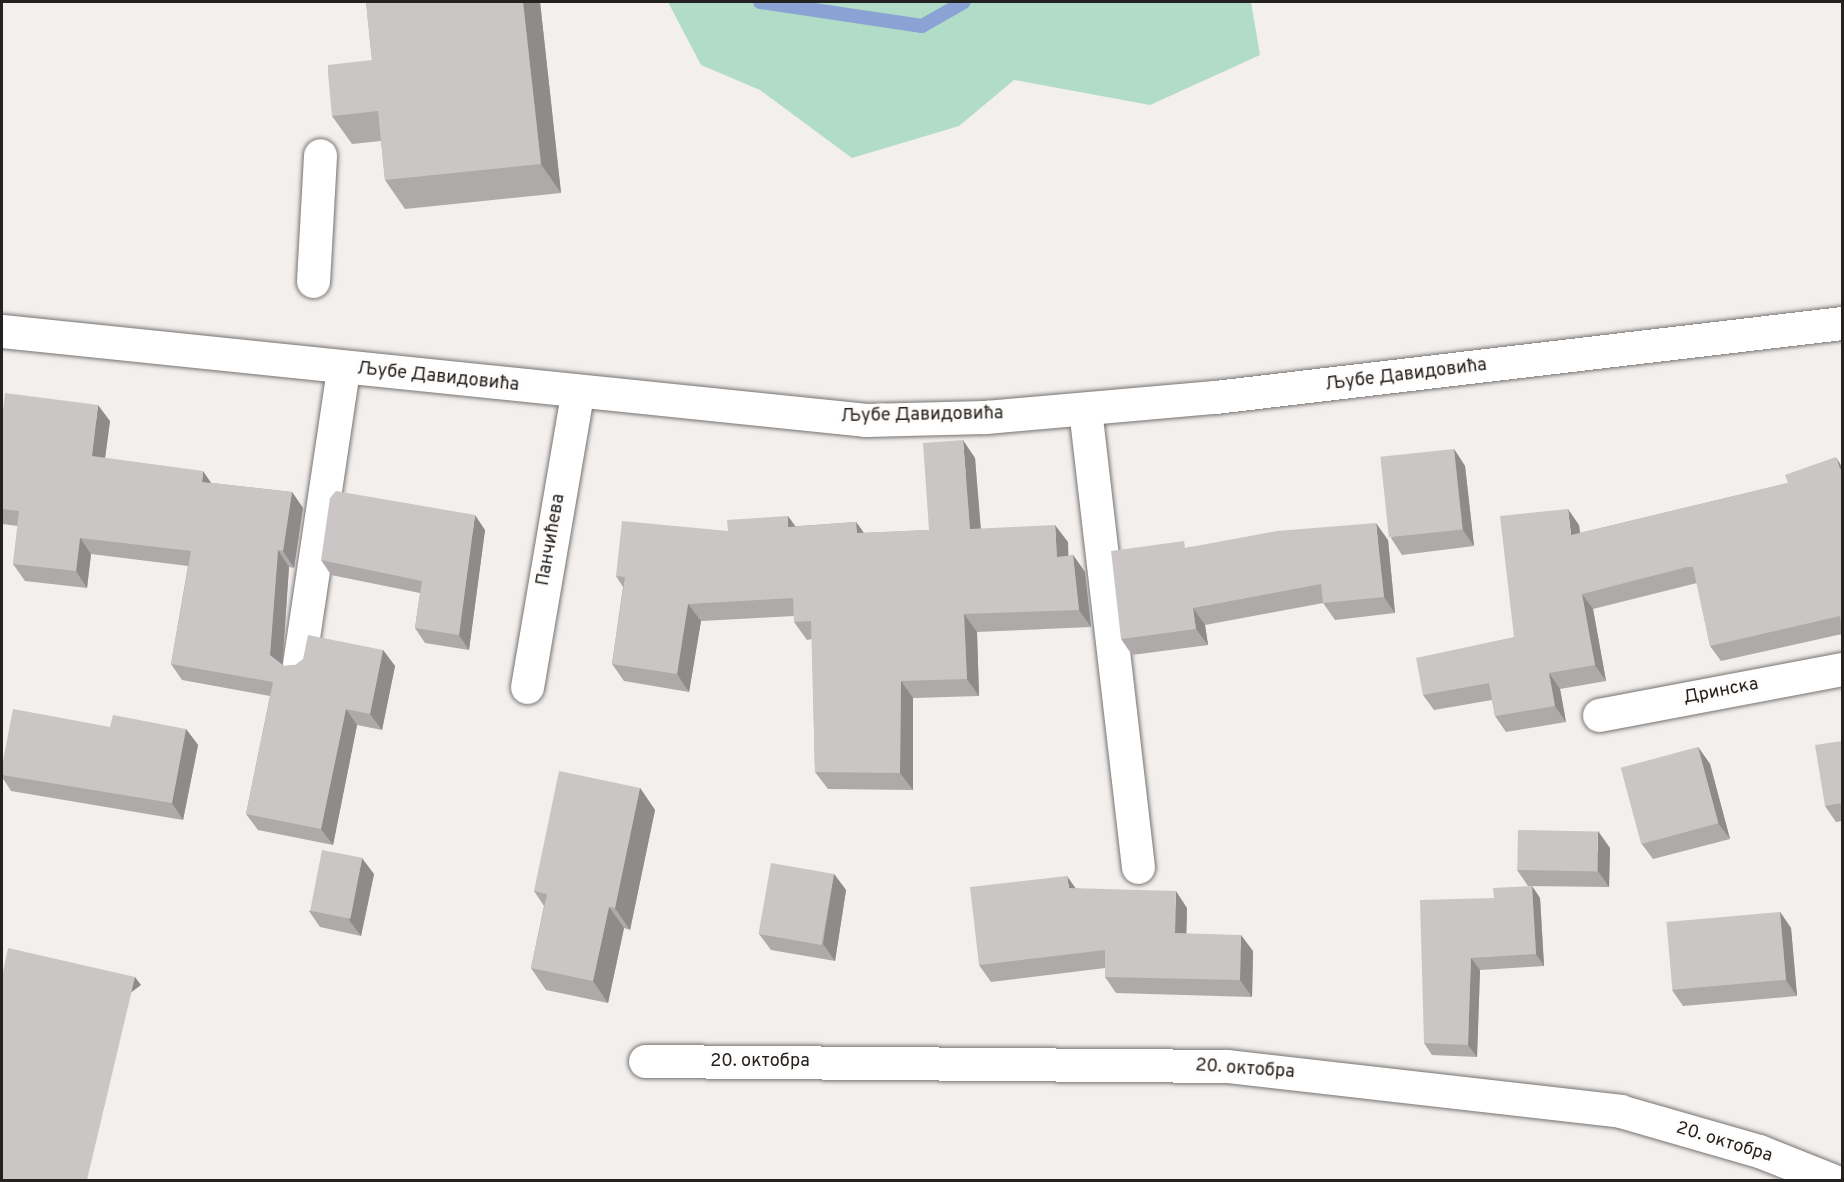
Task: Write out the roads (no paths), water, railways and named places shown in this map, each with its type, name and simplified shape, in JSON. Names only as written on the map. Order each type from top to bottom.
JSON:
[{"type":"main road","points":[[313,281],[320,155]]},
{"type":"main road","name":"Љубе Давидовића","points":[[2,331],[577,393],[866,420],[1085,409],[1842,323]]},
{"type":"main road","points":[[299,664],[343,368]]},
{"type":"main road","name":"Панчићева","points":[[527,687],[577,393]]},
{"type":"main road","points":[[1085,409],[1138,867]]},
{"type":"main road","name":"Дринска","points":[[1599,715],[1842,669]]},
{"type":"main road","name":"20. октобра","points":[[645,1062],[1227,1066],[1620,1111],[1759,1151],[1832,1180]]},
{"type":"waterway","points":[[760,2],[922,26],[964,2]]}]
